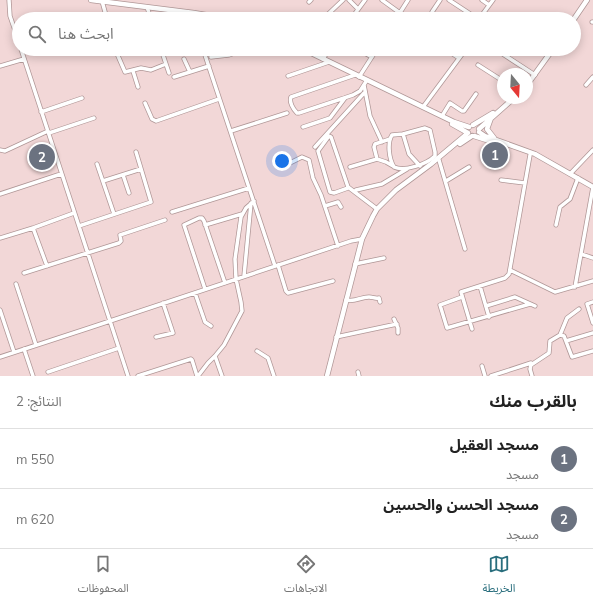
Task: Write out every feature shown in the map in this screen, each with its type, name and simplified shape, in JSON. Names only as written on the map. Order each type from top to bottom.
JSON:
[{"type":"main road","points":[[91,0],[194,12]]},
{"type":"main road","points":[[579,12],[587,0]]},
{"type":"main road","points":[[317,56],[442,116],[461,124],[477,127],[479,130],[495,140],[535,154],[593,187]]},
{"type":"main road","points":[[533,78],[548,56]]},
{"type":"main road","points":[[407,100],[471,135],[541,158]]},
{"type":"main road","points":[[471,126],[507,104]]},
{"type":"main road","points":[[327,376],[362,239],[377,210],[396,190],[471,135],[477,135],[479,130],[492,117],[508,104]]},
{"type":"main road","points":[[492,117],[488,128],[495,140]]},
{"type":"main road","points":[[461,124],[484,118]]},
{"type":"main road","points":[[471,126],[471,135]]},
{"type":"main road","points":[[431,164],[439,160],[471,135]]},
{"type":"street","points":[[9,0],[12,22]]},
{"type":"street","points":[[330,12],[343,0]]},
{"type":"street","points":[[349,0],[358,9]]},
{"type":"street","points":[[356,12],[365,0]]},
{"type":"street","points":[[382,0],[399,12]]},
{"type":"street","points":[[432,12],[440,0]]},
{"type":"street","points":[[449,0],[467,12]]},
{"type":"street","points":[[482,0],[489,5]]},
{"type":"street","points":[[484,12],[492,0]]},
{"type":"street","points":[[103,1],[105,12]]},
{"type":"street","points":[[400,12],[406,1]]},
{"type":"street","points":[[147,7],[149,12]]},
{"type":"street","points":[[23,56],[128,376]]},
{"type":"street","points":[[118,56],[124,71],[127,72],[141,68],[151,70],[166,64]]},
{"type":"street","points":[[163,56],[169,73]]},
{"type":"street","points":[[206,56],[253,202],[286,291],[288,292],[333,281]]},
{"type":"street","points":[[211,57],[220,56]]},
{"type":"street","points":[[423,107],[460,58],[457,56]]},
{"type":"street","points":[[506,56],[535,75]]},
{"type":"street","points":[[367,80],[358,93],[297,113],[294,110],[290,100],[294,95],[357,76],[372,57]]},
{"type":"street","points":[[0,66],[24,59]]},
{"type":"street","points":[[184,59],[190,72]]},
{"type":"street","points":[[288,76],[329,62]]},
{"type":"street","points":[[478,65],[497,77]]},
{"type":"street","points":[[174,77],[209,66]]},
{"type":"street","points":[[133,71],[138,87]]},
{"type":"street","points":[[586,86],[593,77]]},
{"type":"street","points":[[364,85],[370,116],[382,142]]},
{"type":"street","points":[[315,147],[365,92]]},
{"type":"street","points":[[442,116],[450,103],[462,111],[464,110],[476,94]]},
{"type":"street","points":[[41,112],[82,98]]},
{"type":"street","points":[[304,127],[330,118],[345,98]]},
{"type":"street","points":[[145,103],[152,119],[156,121],[219,99]]},
{"type":"street","points":[[231,131],[287,113]]},
{"type":"street","points":[[0,150],[5,151],[48,132],[94,118]]},
{"type":"street","points":[[350,167],[377,159],[398,169],[426,162],[435,156],[430,130],[425,128],[403,134],[392,135],[390,139],[374,145],[377,159]]},
{"type":"street","points":[[403,134],[409,154],[424,170]]},
{"type":"street","points":[[348,188],[334,193],[330,192],[318,151],[330,136],[332,138],[348,188],[377,210]]},
{"type":"street","points":[[390,139],[389,155],[393,166]]},
{"type":"street","points":[[570,174],[593,151]]},
{"type":"street","points":[[79,226],[151,201],[136,152]]},
{"type":"street","points":[[472,329],[461,294],[462,291],[507,277],[510,270],[530,155]]},
{"type":"street","points":[[288,164],[302,157],[309,160],[313,178],[325,206],[338,246]]},
{"type":"street","points":[[439,160],[466,249]]},
{"type":"street","points":[[97,164],[114,214]]},
{"type":"street","points":[[356,190],[382,184],[412,166]]},
{"type":"street","points":[[446,181],[469,167]]},
{"type":"street","points":[[103,181],[141,169]]},
{"type":"street","points":[[0,194],[62,174]]},
{"type":"street","points":[[124,175],[129,193]]},
{"type":"street","points":[[556,225],[560,207],[570,199],[578,178]]},
{"type":"street","points":[[501,180],[525,183]]},
{"type":"street","points":[[575,287],[593,187]]},
{"type":"street","points":[[172,212],[249,188]]},
{"type":"street","points":[[198,376],[224,345],[242,311],[235,268],[239,221],[242,214],[253,202]]},
{"type":"street","points":[[243,277],[253,202]]},
{"type":"street","points":[[325,206],[338,202],[341,207]]},
{"type":"street","points":[[0,238],[74,213]]},
{"type":"street","points":[[205,226],[242,214]]},
{"type":"street","points":[[205,289],[184,225],[202,218],[224,283]]},
{"type":"street","points":[[24,273],[119,243],[121,241],[120,235],[165,220]]},
{"type":"street","points":[[33,228],[48,266]]},
{"type":"street","points":[[0,357],[355,240],[362,239]]},
{"type":"street","points":[[581,254],[593,258]]},
{"type":"street","points":[[355,264],[384,258]]},
{"type":"street","points":[[235,268],[243,277]]},
{"type":"street","points":[[510,270],[553,292],[558,292],[593,281]]},
{"type":"street","points":[[16,284],[36,345]]},
{"type":"street","points":[[480,286],[489,317]]},
{"type":"street","points":[[195,293],[205,322],[211,326]]},
{"type":"street","points":[[346,300],[370,297],[374,299],[378,298],[380,302]]},
{"type":"street","points":[[462,297],[440,305],[448,328],[470,323],[530,304]]},
{"type":"street","points":[[486,306],[515,297],[535,306]]},
{"type":"street","points":[[593,302],[587,304],[593,323]]},
{"type":"street","points":[[156,337],[173,333],[164,303]]},
{"type":"street","points":[[491,376],[534,362],[549,352],[550,341],[560,335],[567,318],[579,309]]},
{"type":"street","points":[[0,310],[14,352]]},
{"type":"street","points":[[394,319],[398,333]]},
{"type":"street","points":[[336,337],[396,324]]},
{"type":"street","points":[[566,341],[593,333]]},
{"type":"street","points":[[560,335],[564,336],[572,357],[593,350]]},
{"type":"street","points":[[48,372],[119,348]]},
{"type":"street","points":[[24,349],[33,376]]},
{"type":"street","points":[[257,351],[268,358],[274,376]]},
{"type":"street","points":[[216,356],[222,376]]},
{"type":"street","points":[[138,376],[190,359],[192,360],[198,376]]},
{"type":"street","points":[[532,376],[530,367],[534,362]]},
{"type":"street","points":[[482,366],[485,376]]},
{"type":"place","name":"مسجد العقيل","points":[[495,155]]},
{"type":"place","name":"مسجد الحسن والحسين","points":[[42,157]]}]
